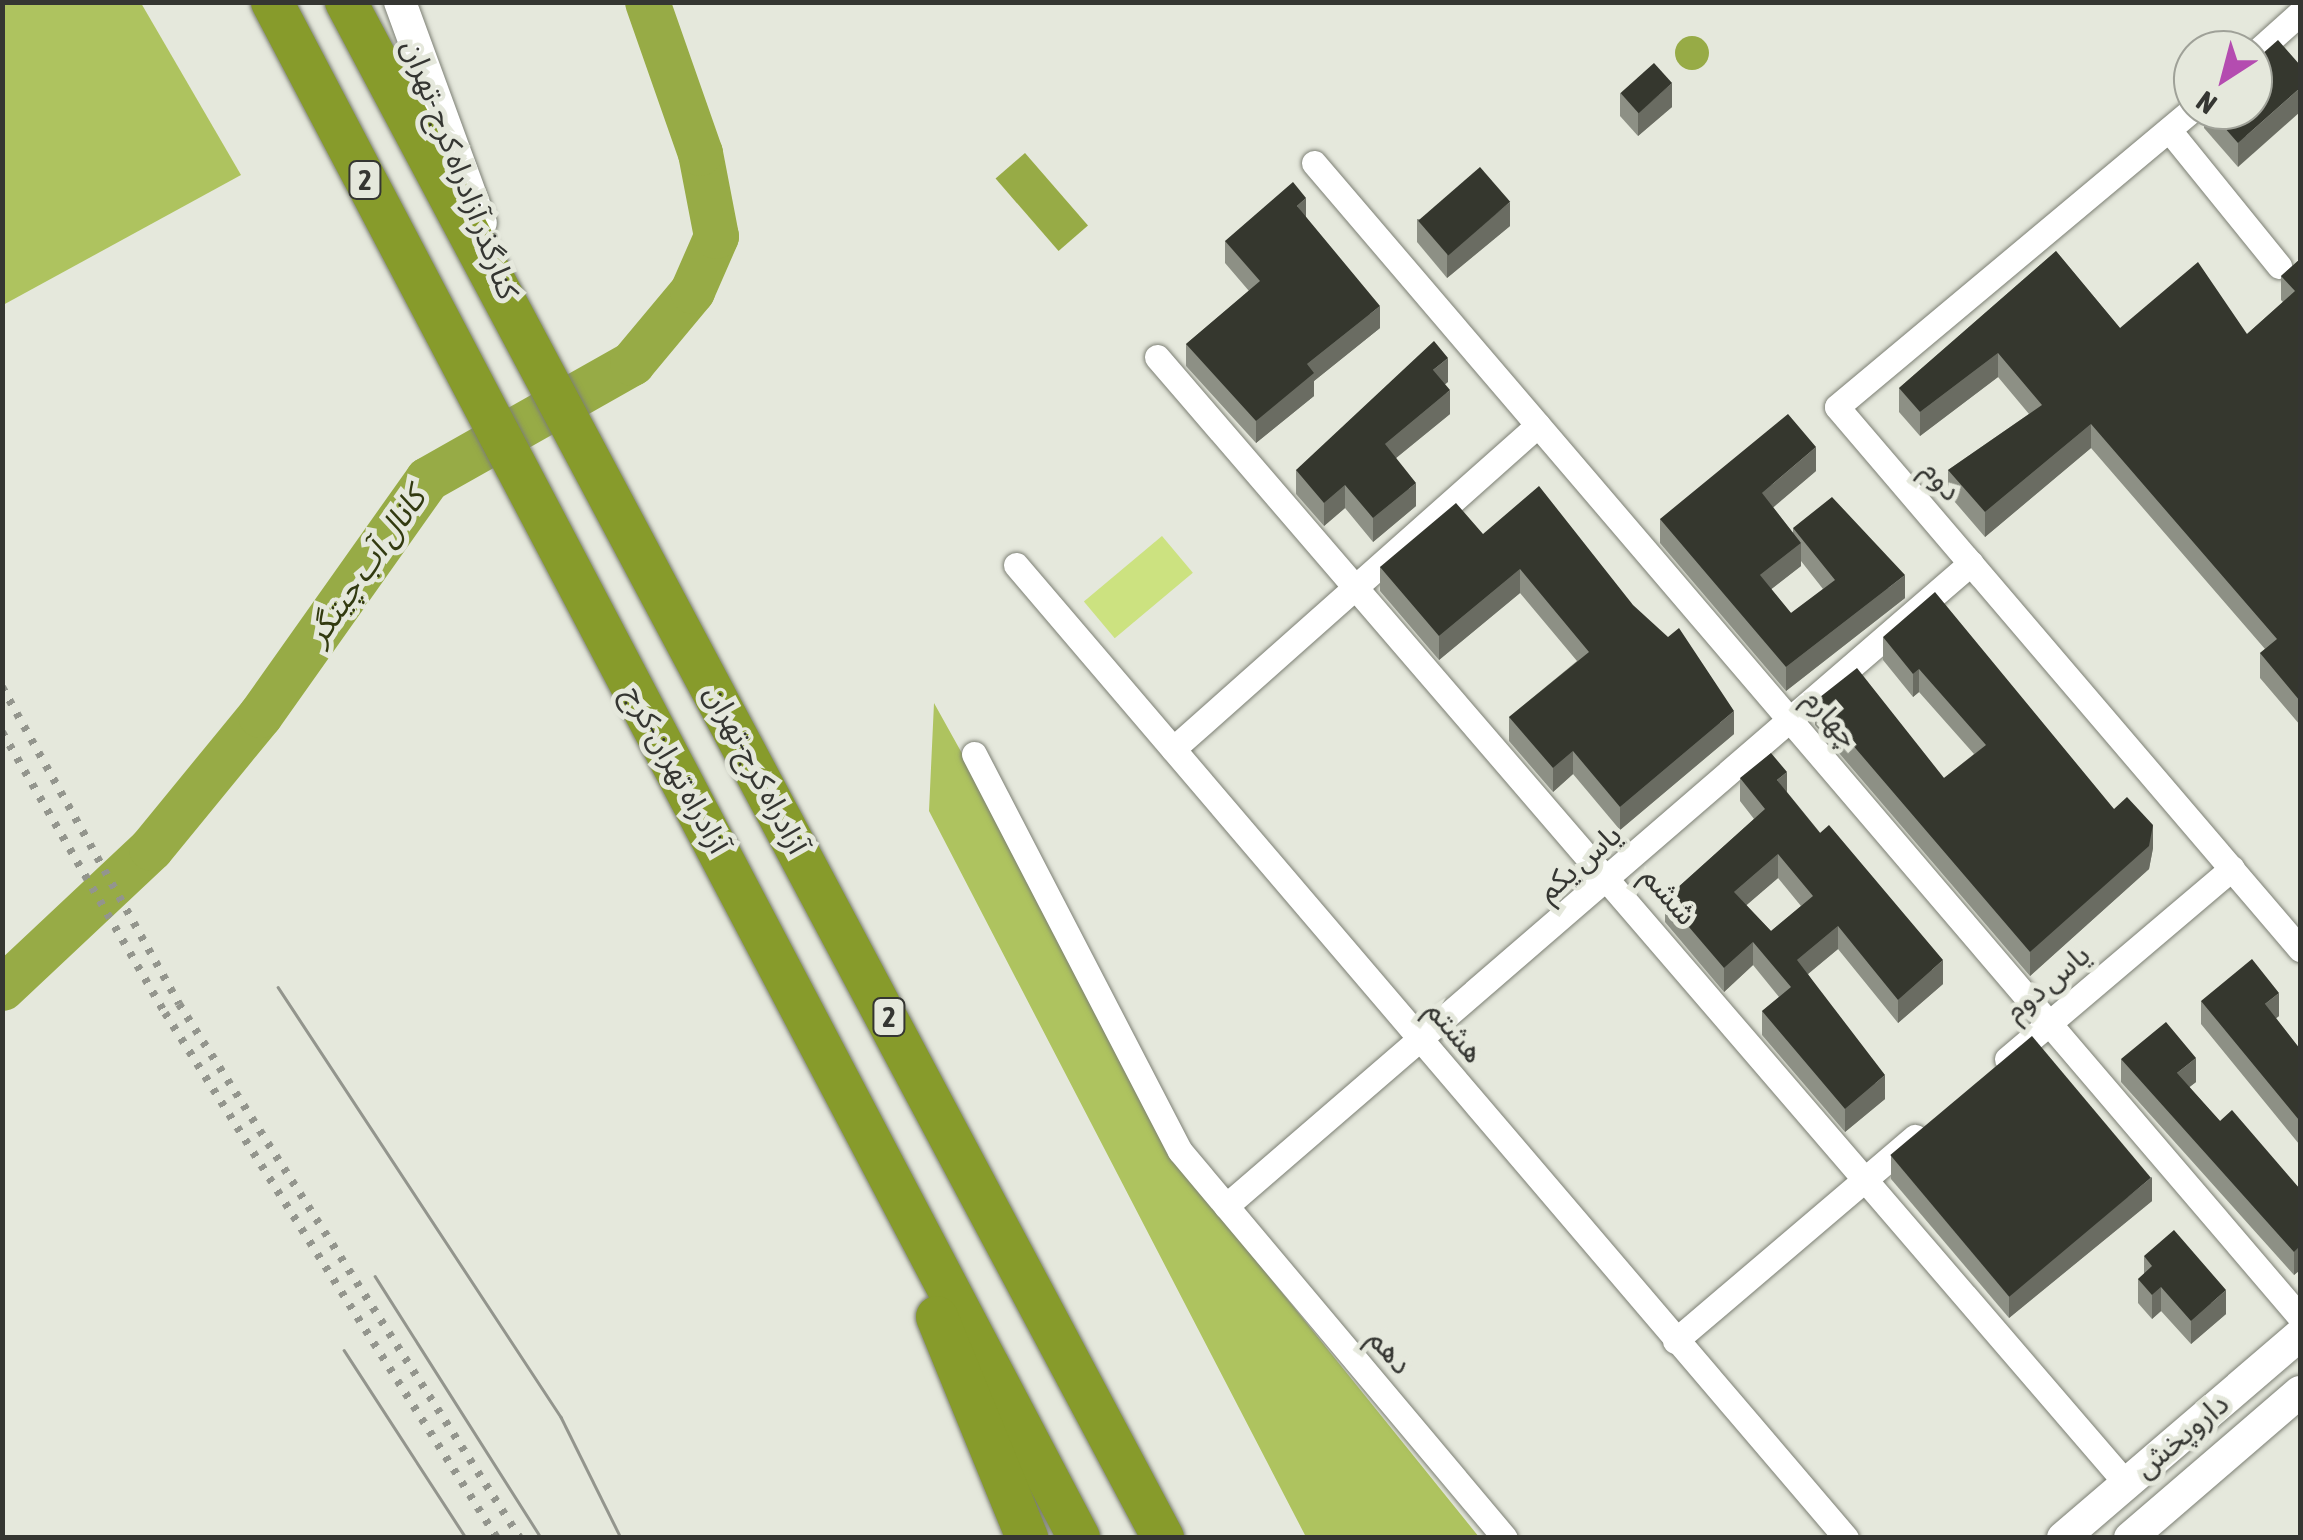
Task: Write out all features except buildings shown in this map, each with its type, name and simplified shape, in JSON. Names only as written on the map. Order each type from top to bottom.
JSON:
[{"type":"highway","name":"آزادراه تهران-کرج","points":[[272,2],[548,535],[792,978],[885,1171],[1079,1538]]},
{"type":"highway","name":"آزادراه کرج-تهران","points":[[346,2],[1164,1538]]},
{"type":"highway","points":[[885,1171],[1027,1538]]},
{"type":"street","name":"کنارگذر آزادراه کرج -تهران","points":[[400,2],[524,334]]},
{"type":"street","points":[[2273,37],[2300,13]]},
{"type":"street","name":"دوم","points":[[2173,126],[1837,407],[2300,950]]},
{"type":"street","points":[[2169,130],[2279,266]]},
{"type":"street","name":"چهارم","points":[[1314,163],[2300,1317]]},
{"type":"street","name":"ششم","points":[[1157,357],[1870,1176],[2125,1482]]},
{"type":"street","points":[[1173,749],[1538,425]]},
{"type":"street","name":"یاس یکم","points":[[1226,1206],[1793,722],[1971,563]]},
{"type":"street","name":"هشتم","points":[[1016,565],[1846,1538]]},
{"type":"street","name":"دهم","points":[[974,754],[1180,1151],[1506,1538]]},
{"type":"street","name":"یاس دوم","points":[[1989,1074],[2232,868]]},
{"type":"street","points":[[1675,1340],[1944,1112]]},
{"type":"street","name":"داروپخش","points":[[2063,1538],[2300,1335]]},
{"type":"street","name":"داروپخش","points":[[2130,1538],[2300,1392]]},
{"type":"shaded area","points":[[3,2],[141,3],[241,175],[3,305]]},
{"type":"shaded area","points":[[1692,36],[1704,41],[1709,53],[1704,65],[1692,70],[1680,65],[1675,53],[1680,41]]},
{"type":"shaded area","points":[[1025,153],[1088,225],[1059,251],[996,179]]},
{"type":"shaded area","points":[[1162,536],[1193,573],[1115,638],[1084,602]]},
{"type":"shaded area","points":[[934,703],[1217,1212],[1479,1537],[1306,1537],[929,811]]},
{"type":"waterway","name":"کانال آب چیتگر","points":[[2,988],[151,848],[260,715],[427,479],[632,363],[692,291],[716,236],[700,153],[647,2]]},
{"type":"tram line","points":[[278,987],[561,1417],[621,1538]]},
{"type":"tram line","points":[[375,1276],[541,1538]]},
{"type":"tram line","points":[[344,1350],[466,1538]]},
{"type":"railway","points":[[2,687],[179,1004],[520,1538]]},
{"type":"railway","points":[[2,732],[165,1013],[497,1538]]}]
